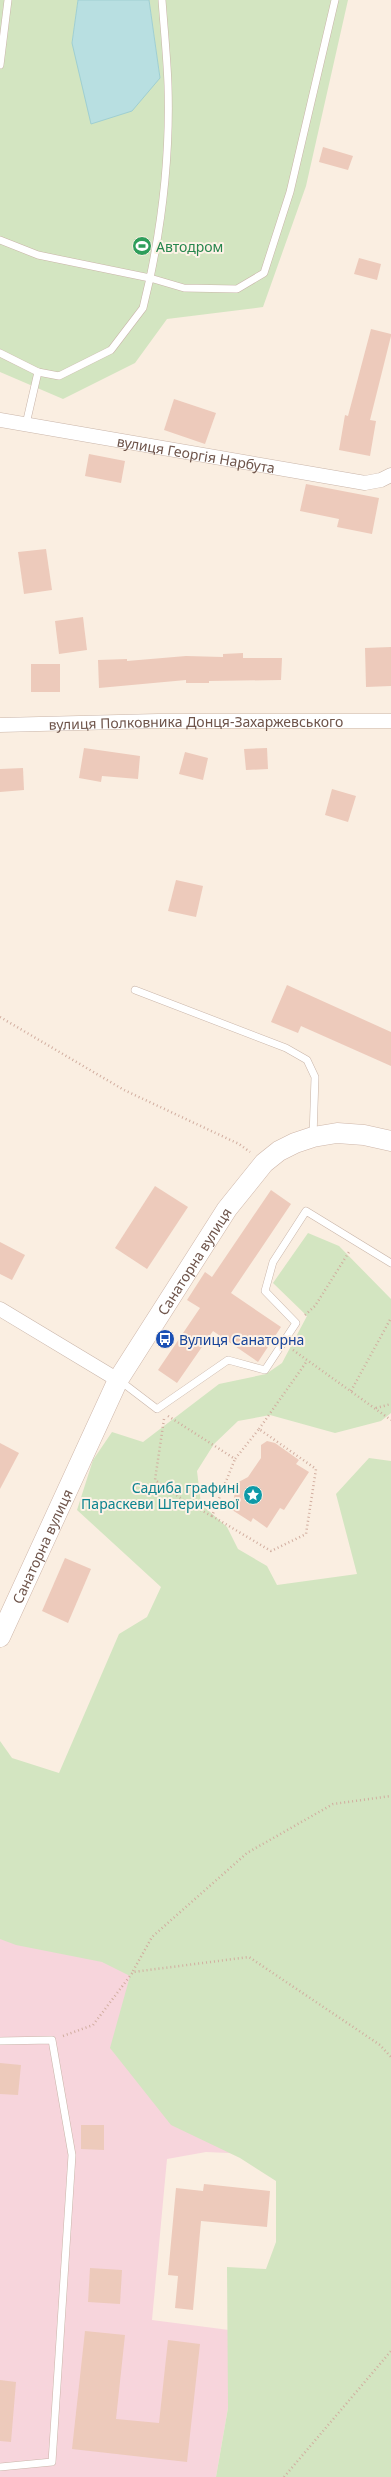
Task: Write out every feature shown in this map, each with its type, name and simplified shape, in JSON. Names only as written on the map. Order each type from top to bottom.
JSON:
[{"type":"main road","name":"Санаторна вулиця","points":[[0,1637],[118,1380],[227,1209],[264,1163],[279,1151],[313,1137],[336,1133],[364,1134],[391,1141]]},
{"type":"street","name":"вулиця Георгія Нарбута","points":[[0,420],[365,483],[381,480],[391,475]]},
{"type":"street","name":"вулиця Полковника Донця-Захаржевського","points":[[0,724],[150,721],[391,721]]},
{"type":"street","points":[[0,1309],[118,1380]]},
{"type":"lane","points":[[0,65],[8,0]]},
{"type":"lane","points":[[0,353],[38,372],[59,376],[111,350],[143,308],[161,227],[168,85],[162,0]]},
{"type":"lane","points":[[0,240],[38,255],[150,278],[184,288],[237,289],[264,273],[290,192],[335,0]]},
{"type":"lane","points":[[26,424],[38,372]]},
{"type":"lane","points":[[135,990],[286,1048],[307,1060],[315,1077],[313,1137]]},
{"type":"lane","points":[[118,1380],[157,1409],[228,1360],[265,1370],[296,1324],[265,1291],[273,1262],[306,1211],[391,1263]]},
{"type":"lane","points":[[0,2041],[52,2040],[72,2155],[52,2462],[0,2467]]},
{"type":"path","points":[[0,1017],[124,1090],[239,1144],[264,1163]]},
{"type":"path","points":[[296,1324],[315,1306],[355,1241]]},
{"type":"path","points":[[351,1391],[391,1318]]},
{"type":"path","points":[[282,1343],[391,1420]]},
{"type":"path","points":[[212,1516],[235,1459],[259,1429],[307,1361]]},
{"type":"path","points":[[375,1409],[391,1404]]},
{"type":"path","points":[[235,1459],[165,1414],[155,1480],[189,1504],[271,1551],[306,1534],[316,1469],[259,1429]]},
{"type":"path","points":[[52,2040],[93,2025],[133,1972],[152,1937],[247,1853],[333,1804],[391,1796]]},
{"type":"path","points":[[133,1972],[248,1958],[380,2046],[391,2057]]},
{"type":"path","points":[[284,2477],[391,2351]]},
{"type":"shaded area","points":[[0,1771],[294,2156],[206,2152],[167,2159],[152,2320],[229,2330],[228,2408],[216,2477],[0,2477]]},
{"type":"green space","name":"Автодром","points":[[0,0],[78,0],[72,43],[160,78],[149,0],[348,0],[306,186],[263,307],[167,319],[135,363],[63,399],[0,372]]},
{"type":"green space","points":[[308,1233],[339,1246],[391,1299],[391,1413],[381,1421],[335,1433],[270,1415],[238,1421],[214,1444],[197,1471],[201,1504],[227,1527],[238,1549],[267,1566],[277,1585],[357,1574],[336,1494],[369,1458],[391,1461],[391,2477],[216,2477],[228,2408],[227,2267],[266,2269],[276,2242],[276,2181],[240,2158],[171,2125],[110,2048],[130,1976],[102,1962],[16,1945],[0,1939],[0,1741],[12,1758],[59,1773],[119,1634],[147,1617],[161,1587],[77,1510],[93,1460],[112,1432],[143,1442],[219,1384],[266,1374],[282,1363],[307,1316],[273,1283]]},
{"type":"water","points":[[78,0],[149,0],[160,78],[132,111],[91,124],[72,43]]},
{"type":"building","points":[[323,147],[353,156],[348,170],[319,162]]},
{"type":"building","points":[[359,258],[381,264],[377,280],[354,274]]},
{"type":"building","points":[[371,329],[391,334],[391,336],[370,420],[376,421],[370,456],[339,450],[345,415],[348,416]]},
{"type":"building","points":[[174,399],[216,413],[205,444],[164,430]]},
{"type":"building","points":[[89,454],[125,461],[121,483],[85,476]]},
{"type":"building","points":[[306,484],[379,498],[372,534],[337,527],[339,519],[300,511]]},
{"type":"building","points":[[46,549],[52,590],[24,594],[18,552]]},
{"type":"building","points":[[83,617],[87,650],[59,654],[55,621]]},
{"type":"building","points":[[391,647],[391,686],[366,687],[365,648]]},
{"type":"building","points":[[243,653],[243,658],[282,658],[281,680],[209,681],[209,683],[186,683],[186,680],[99,688],[98,660],[127,659],[127,661],[186,656],[223,657],[223,654]]},
{"type":"building","points":[[31,664],[60,664],[60,692],[31,692]]},
{"type":"building","points":[[84,748],[140,756],[138,779],[102,776],[101,782],[79,778]]},
{"type":"building","points":[[267,748],[268,769],[246,770],[244,749]]},
{"type":"building","points":[[185,752],[208,758],[203,780],[179,774]]},
{"type":"building","points":[[23,768],[24,790],[0,792],[0,769]]},
{"type":"building","points":[[332,789],[356,796],[348,822],[325,815]]},
{"type":"building","points":[[176,880],[203,886],[196,917],[168,911]]},
{"type":"building","points":[[287,985],[391,1032],[391,1066],[301,1026],[298,1033],[271,1022]]},
{"type":"building","points":[[155,1186],[188,1207],[147,1269],[115,1248]]},
{"type":"building","points":[[271,1190],[291,1204],[231,1293],[281,1327],[258,1362],[213,1331],[177,1383],[158,1370],[200,1308],[187,1300],[205,1272],[212,1277]]},
{"type":"building","points":[[0,1242],[25,1255],[12,1280],[0,1274]]},
{"type":"building","points":[[267,1441],[275,1443],[299,1460],[296,1464],[309,1472],[284,1510],[280,1508],[267,1528],[253,1518],[251,1522],[229,1508],[234,1499],[235,1484],[248,1477],[261,1458],[261,1445]]},
{"type":"building","points":[[0,1443],[19,1453],[0,1489]]},
{"type":"building","points":[[65,1558],[91,1569],[68,1623],[42,1611]]},
{"type":"building","points":[[0,2063],[21,2065],[18,2095],[0,2094]]},
{"type":"building","points":[[81,2125],[104,2125],[104,2150],[81,2149]]},
{"type":"building","points":[[204,2184],[270,2191],[267,2227],[201,2221],[193,2310],[175,2308],[178,2276],[168,2275],[176,2188],[203,2191]]},
{"type":"building","points":[[90,2268],[122,2270],[120,2304],[88,2302]]},
{"type":"building","points":[[85,2331],[125,2335],[116,2419],[159,2423],[168,2340],[200,2344],[187,2462],[72,2449]]},
{"type":"building","points":[[0,2380],[16,2382],[11,2442],[0,2441]]},
{"type":"place","name":"Автодром","points":[[142,246]]},
{"type":"place","name":"Вулиця Санаторна","points":[[165,1339]]},
{"type":"place","name":"Садиба графині Параскеви Штеричевої","points":[[253,1495]]}]
